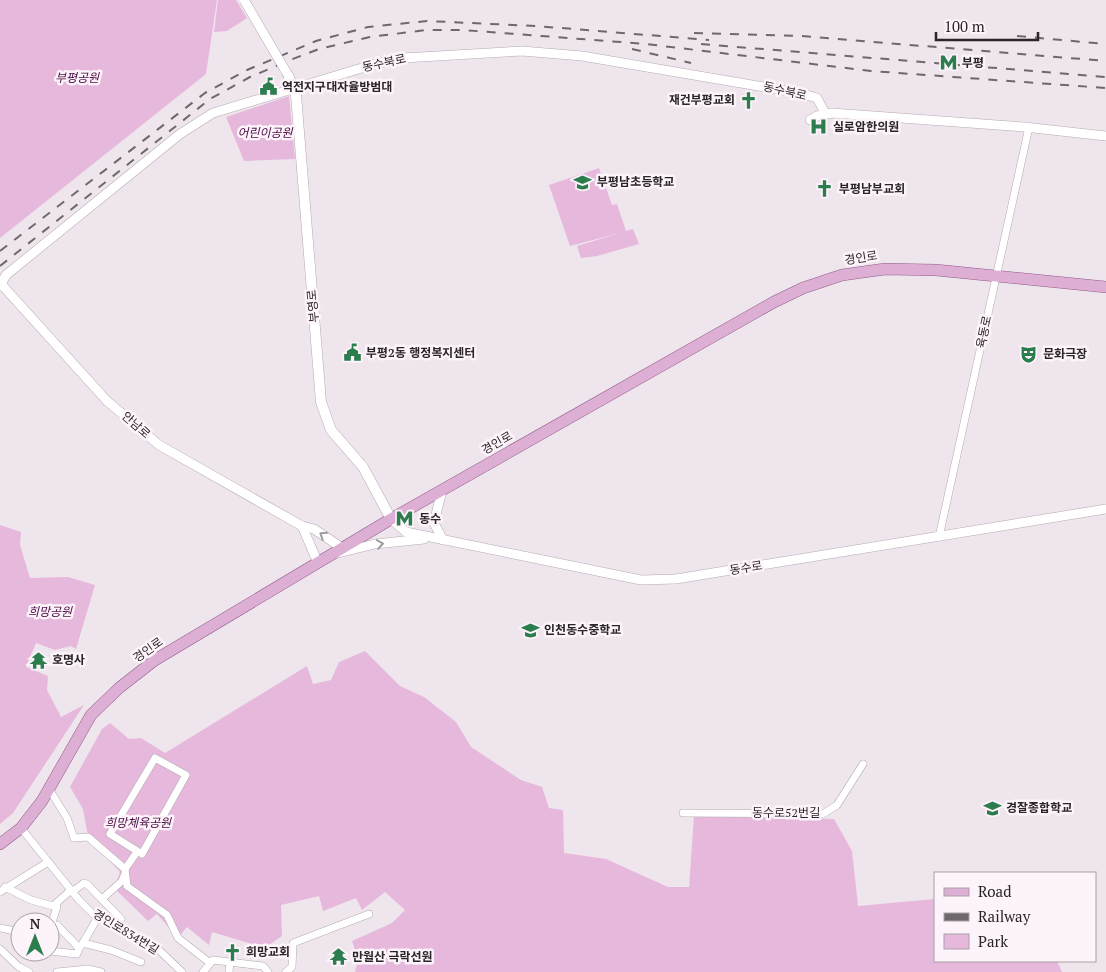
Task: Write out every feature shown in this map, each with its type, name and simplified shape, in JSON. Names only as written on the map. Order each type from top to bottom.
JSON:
[{"type":"main road","name":"부영로","points":[[288,75],[294,88],[322,402],[331,430],[363,467],[391,519]]},
{"type":"main road","name":"경인로","points":[[0,844],[21,828],[49,789],[91,715],[119,688],[155,660],[391,519],[762,309],[803,288],[842,275],[885,269],[936,270],[1106,287]]},
{"type":"street","points":[[244,0],[288,75]]},
{"type":"street","name":"동수북로","points":[[1,286],[6,276],[180,134],[213,113],[403,58],[522,51],[582,56],[674,71],[704,78],[758,85],[817,98],[825,113]]},
{"type":"street","name":"동수북로","points":[[810,120],[825,113],[1029,128],[1106,136]]},
{"type":"street","name":"육동로","points":[[939,537],[1029,128]]},
{"type":"street","name":"안남로","points":[[1,286],[107,401],[159,445],[302,526],[314,529],[337,551]]},
{"type":"street","points":[[337,551],[375,544],[439,539],[434,523],[442,490]]},
{"type":"street","name":"동수로","points":[[391,519],[406,532],[641,580],[676,579],[1106,509]]},
{"type":"street","points":[[302,526],[318,563]]},
{"type":"street","points":[[155,758],[186,775],[142,854],[137,852],[110,834],[155,758]]},
{"type":"street","name":"동수로52번길","points":[[683,812],[823,814],[837,805],[863,764]]},
{"type":"street","points":[[49,789],[74,838],[88,837],[125,871],[127,886],[167,915],[178,938],[210,963]]},
{"type":"street","name":"경인로834번길","points":[[21,828],[72,891],[98,916],[160,951],[182,972]]},
{"type":"street","points":[[102,899],[122,880],[125,871],[137,852]]},
{"type":"street","points":[[3,889],[48,862]]},
{"type":"street","points":[[53,906],[84,883],[121,919],[114,926]]},
{"type":"street","points":[[3,889],[31,900],[57,907],[55,912]]},
{"type":"street","points":[[290,970],[294,943],[369,914]]},
{"type":"street","points":[[60,952],[77,954],[98,916]]},
{"type":"street","points":[[60,928],[81,946],[111,950],[141,962]]},
{"type":"street","points":[[0,949],[19,967],[29,972]]},
{"type":"street","points":[[202,972],[213,960],[263,966],[268,972]]},
{"type":"street","points":[[229,972],[230,962]]},
{"type":"street","points":[[57,972],[88,969],[101,972]]},
{"type":"green space","name":"부평공원","points":[[0,0],[217,0],[206,74],[0,238]]},
{"type":"green space","points":[[218,0],[236,0],[247,18],[227,31],[214,32]]},
{"type":"green space","name":"어린이공원","points":[[289,96],[295,159],[244,161],[226,117]]},
{"type":"green space","points":[[599,168],[612,205],[617,204],[626,231],[633,229],[639,244],[597,256],[581,258],[577,246],[620,233],[570,246],[549,185]]},
{"type":"green space","name":"희망공원","points":[[0,525],[21,532],[20,545],[30,578],[68,577],[95,585],[76,649],[71,646],[55,650],[36,643],[26,667],[48,676],[47,690],[61,717],[84,705],[13,813],[0,824]]},
{"type":"green space","name":"희망체육공원","points":[[365,651],[400,686],[424,697],[456,722],[471,747],[521,780],[542,787],[549,808],[563,810],[564,853],[606,859],[668,887],[689,887],[694,816],[834,819],[852,851],[858,906],[934,899],[934,962],[1057,962],[1062,972],[355,972],[358,959],[352,941],[392,923],[405,910],[385,892],[362,910],[356,898],[323,911],[319,896],[281,905],[282,936],[265,948],[212,932],[209,945],[187,927],[178,938],[157,914],[148,921],[114,888],[120,872],[88,837],[83,809],[70,787],[102,729],[110,723],[129,739],[141,738],[165,753],[307,666],[313,684],[331,680],[339,662]]},
{"type":"railway","points":[[0,251],[205,93],[247,70],[316,41],[368,27],[427,21],[536,26],[709,40]]},
{"type":"railway","points":[[0,266],[210,99],[250,77],[290,60],[319,49],[370,37],[426,30],[463,30],[646,44],[871,71],[1106,88]]},
{"type":"railway","points":[[694,33],[801,36],[1106,61]]},
{"type":"railway","points":[[1017,36],[1106,44]]},
{"type":"railway","points":[[701,44],[1106,77]]},
{"type":"railway","points":[[632,49],[691,63]]},
{"type":"place","name":"부평","points":[[948,63]]},
{"type":"place","name":"역전지구대자율방범대","points":[[268,87]]},
{"type":"place","name":"재건부평교회","points":[[749,100]]},
{"type":"place","name":"실로암한의원","points":[[819,127]]},
{"type":"place","name":"부평남초등학교","points":[[583,182]]},
{"type":"place","name":"부평남부교회","points":[[825,189]]},
{"type":"place","name":"부평2동 행정복지센터","points":[[352,353]]},
{"type":"place","name":"문화극장","points":[[1029,354]]},
{"type":"place","name":"동수","points":[[405,519]]},
{"type":"place","name":"인천동수중학교","points":[[530,630]]},
{"type":"place","name":"호명사","points":[[38,660]]},
{"type":"place","name":"경잘종합학교","points":[[992,808]]},
{"type":"place","name":"희망교회","points":[[232,952]]},
{"type":"place","name":"만월산 극락선원","points":[[338,957]]}]
